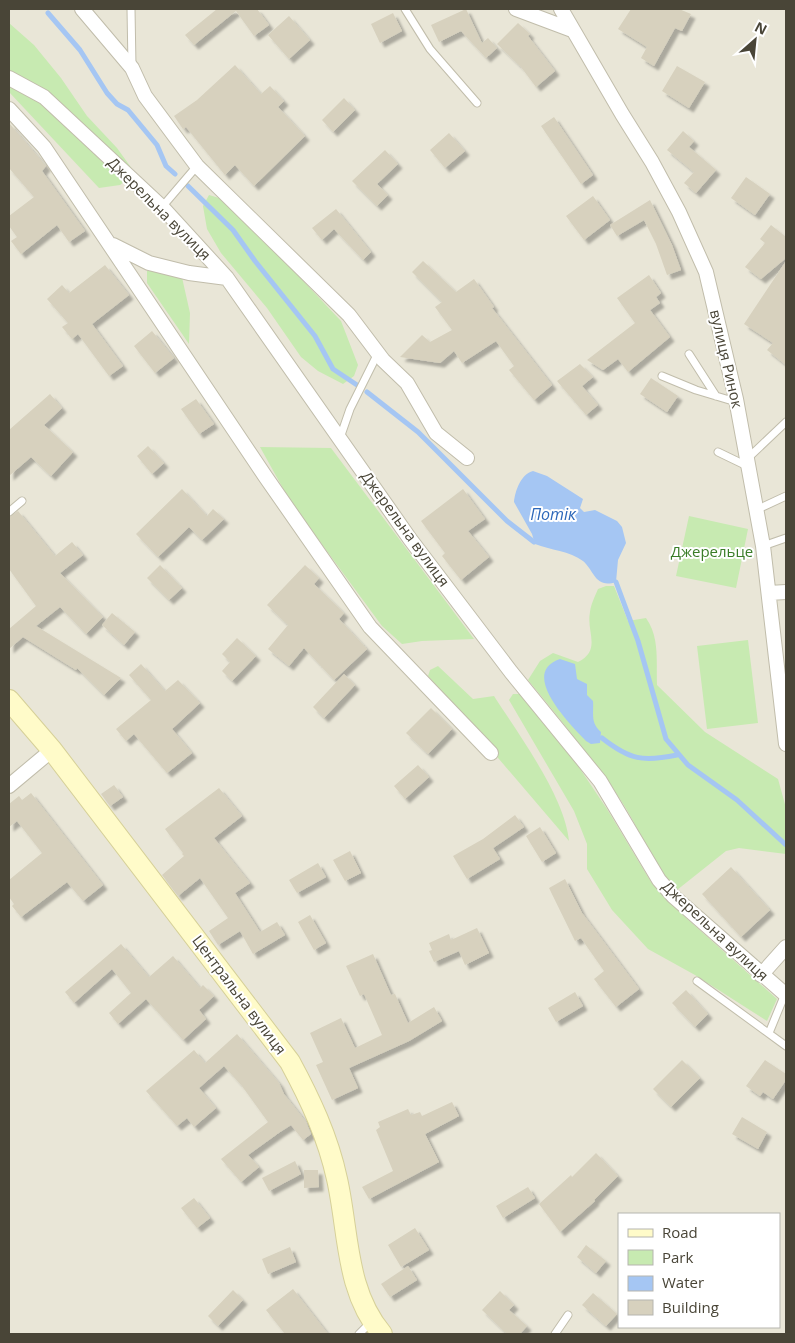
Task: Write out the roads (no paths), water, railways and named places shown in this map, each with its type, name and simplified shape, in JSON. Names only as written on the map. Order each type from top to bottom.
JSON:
[{"type":"street","points":[[82,9],[132,68],[145,96],[197,166],[349,315],[378,353],[407,383],[436,433],[467,458]]},
{"type":"street","points":[[516,9],[572,30]]},
{"type":"street","name":"вулиця Ринок","points":[[561,9],[652,162],[679,212],[706,272],[737,402],[756,510],[769,593],[786,744]]},
{"type":"street","name":"Джерельна вулиця","points":[[9,78],[44,97],[162,207],[227,278],[444,585],[508,669],[600,781],[659,880],[673,896],[785,994]]},
{"type":"street","points":[[9,109],[44,147],[112,245],[265,476],[370,626],[491,753]]},
{"type":"street","points":[[112,245],[150,264],[189,273],[227,278]]},
{"type":"street","points":[[769,593],[786,592]]},
{"type":"street","name":"Центральна вулиця","points":[[9,700],[52,750],[290,1062],[316,1112],[337,1179],[346,1249],[371,1330]]},
{"type":"street","points":[[9,786],[52,750]]},
{"type":"street","points":[[761,974],[786,947]]},
{"type":"lane","points":[[131,9],[132,68]]},
{"type":"lane","points":[[405,9],[430,49],[477,103]]},
{"type":"lane","points":[[162,207],[197,166]]},
{"type":"lane","points":[[340,438],[350,409],[378,353]]},
{"type":"lane","points":[[689,354],[716,397]]},
{"type":"lane","points":[[662,376],[716,397],[737,402]]},
{"type":"lane","points":[[718,452],[747,463],[786,422]]},
{"type":"lane","points":[[756,510],[786,496]]},
{"type":"lane","points":[[9,512],[22,500]]},
{"type":"lane","points":[[762,546],[786,538]]},
{"type":"lane","points":[[697,981],[786,1046]]},
{"type":"lane","points":[[770,1033],[785,994]]},
{"type":"lane","points":[[555,1334],[568,1315]]},
{"type":"water","name":"Потік","points":[[533,471],[547,476],[583,499],[580,508],[584,512],[595,510],[617,521],[622,527],[626,543],[618,560],[616,582],[604,583],[599,581],[587,565],[578,558],[535,544],[532,534],[514,502],[517,488],[522,479]]},
{"type":"water","points":[[560,659],[575,664],[577,679],[587,684],[587,695],[593,701],[595,725],[601,732],[600,743],[591,744],[586,741],[560,712],[546,687],[544,675],[548,666]]},
{"type":"waterway","points":[[48,13],[80,50],[107,93],[117,104],[128,110],[157,145],[166,166],[175,174]]},
{"type":"waterway","points":[[188,186],[233,230],[255,261],[315,336],[333,369],[357,385]]},
{"type":"waterway","points":[[367,392],[418,432],[507,521],[534,542]]},
{"type":"waterway","name":"Потік","points":[[616,582],[638,641],[666,739],[688,765],[737,800],[786,845]]},
{"type":"waterway","points":[[602,738],[621,751],[637,757],[655,758],[677,755]]},
{"type":"park label","name":"Джерельце","points":[[712,552]]}]
